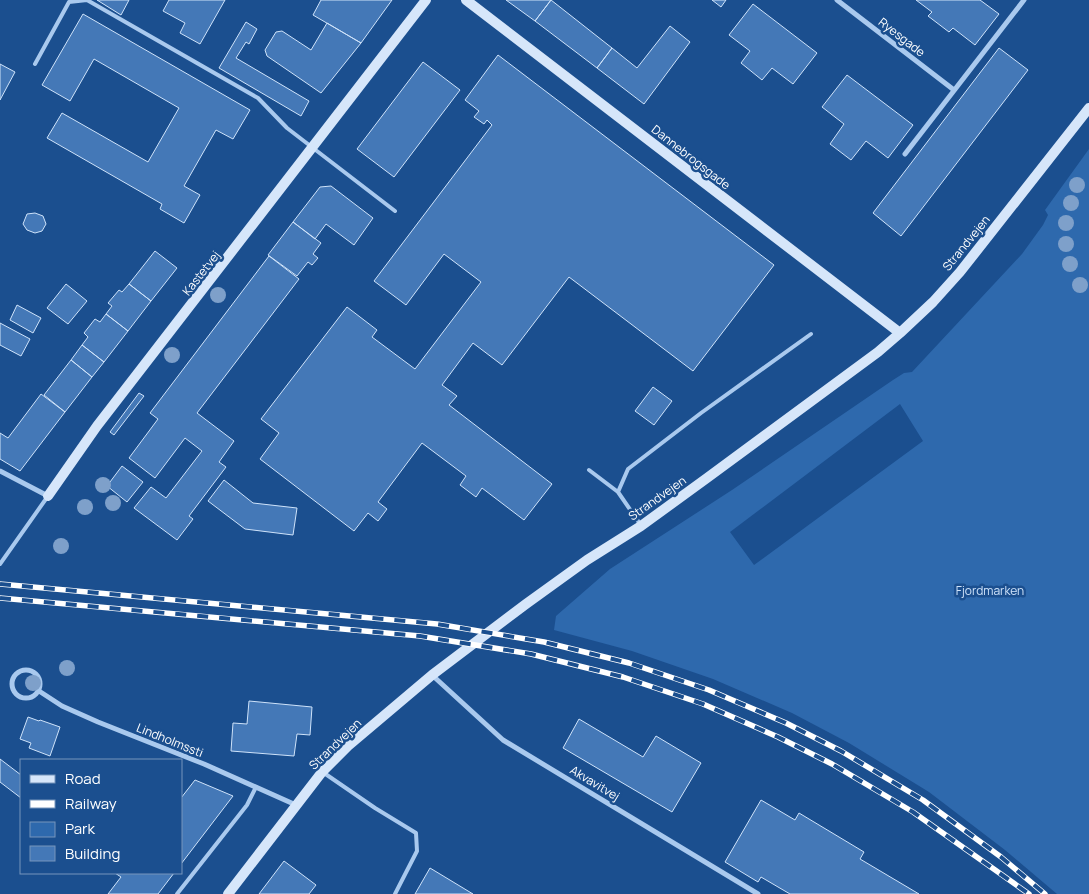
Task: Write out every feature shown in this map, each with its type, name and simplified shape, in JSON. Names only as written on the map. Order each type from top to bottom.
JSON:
[{"type":"street","name":"Kastetvej","points":[[48,496],[98,426],[426,0]]},
{"type":"street","name":"Dannebrogsgade","points":[[466,0],[900,333]]},
{"type":"street","name":"Ryesgade","points":[[837,0],[954,90]]},
{"type":"street","points":[[905,154],[1024,0]]},
{"type":"street","name":"Strandvejen","points":[[228,894],[322,772],[348,746],[432,675],[586,560],[641,526],[878,352],[900,333],[933,302],[960,272],[1089,108]]},
{"type":"street","points":[[0,471],[48,496]]},
{"type":"street","points":[[29,670],[33,672],[39,678],[39,691],[31,698],[22,698],[14,692],[12,682],[16,674],[20,671],[29,670]]},
{"type":"street","name":"Akvavitvej","points":[[432,675],[503,740],[758,894]]},
{"type":"street","name":"Lindholmssti","points":[[39,691],[62,706],[98,722],[196,760],[296,805]]},
{"type":"lane","points":[[35,64],[69,2],[87,0],[258,98],[287,128],[395,211]]},
{"type":"lane","points":[[618,492],[628,470],[701,413],[810,334]]},
{"type":"lane","points":[[589,470],[618,492],[641,526]]},
{"type":"lane","name":"Kastetvej","points":[[0,564],[48,496]]},
{"type":"lane","points":[[322,772],[416,833],[417,852],[395,894]]},
{"type":"lane","points":[[177,894],[247,805],[256,787]]},
{"type":"green space","name":"Fjordmarken","points":[[1089,149],[1089,894],[1057,894],[1005,850],[929,792],[849,743],[792,713],[713,679],[632,651],[554,630],[556,616],[610,569],[732,490],[893,380],[904,373],[912,372],[1022,254],[1043,225],[1048,215],[1045,210]],"holes":[[[900,404],[923,441],[754,565],[730,532]]]},
{"type":"building","points":[[97,0],[129,0],[121,15]]},
{"type":"building","points":[[169,0],[225,0],[200,44],[180,33],[185,23],[163,11]]},
{"type":"building","points":[[321,0],[392,0],[361,43],[313,15]]},
{"type":"building","points":[[506,0],[551,0],[535,21]]},
{"type":"building","points":[[551,0],[612,48],[597,68],[535,21]]},
{"type":"building","points":[[712,0],[726,0],[721,7]]},
{"type":"building","points":[[916,0],[980,0],[999,14],[975,45],[953,28],[949,32],[928,16],[932,12]]},
{"type":"building","points":[[753,4],[817,53],[793,84],[772,68],[762,80],[741,63],[750,51],[729,35]]},
{"type":"building","points":[[83,14],[250,110],[233,139],[216,130],[184,186],[200,195],[184,223],[160,209],[162,204],[47,138],[62,113],[148,162],[179,108],[94,59],[70,101],[42,85]]},
{"type":"building","points":[[246,22],[257,29],[249,44],[246,42],[236,58],[309,101],[301,116],[219,68]]},
{"type":"building","points":[[327,23],[361,43],[321,93],[267,56],[265,50],[276,32],[282,31],[311,50]]},
{"type":"building","points":[[670,26],[690,42],[644,104],[597,68],[612,48],[637,68]]},
{"type":"building","points":[[999,48],[1028,70],[901,236],[873,213]]},
{"type":"building","points":[[498,55],[774,265],[693,371],[569,277],[502,365],[473,343],[442,385],[457,396],[449,405],[552,484],[524,520],[482,488],[476,497],[460,485],[466,476],[422,443],[378,502],[387,509],[378,521],[368,513],[354,531],[260,459],[279,433],[261,419],[347,307],[377,330],[372,337],[415,369],[481,282],[444,254],[406,305],[374,281],[492,125],[487,120],[484,124],[474,117],[479,111],[465,100]]},
{"type":"building","points":[[423,62],[460,90],[394,177],[357,149]]},
{"type":"building","points":[[0,64],[15,72],[0,100]]},
{"type":"building","points":[[847,75],[913,125],[888,158],[866,141],[851,160],[830,144],[844,124],[822,107]]},
{"type":"building","points":[[331,186],[373,218],[354,245],[326,224],[315,239],[293,222],[320,187]]},
{"type":"building","points":[[35,213],[43,216],[46,224],[42,231],[35,233],[27,230],[23,224],[27,214]]},
{"type":"building","points":[[293,222],[321,243],[313,254],[318,258],[312,265],[308,262],[297,276],[268,255]]},
{"type":"building","points":[[155,251],[177,268],[151,301],[129,284]]},
{"type":"building","points":[[269,256],[299,279],[197,413],[234,441],[219,462],[226,467],[189,516],[193,519],[177,540],[134,508],[151,487],[166,498],[202,451],[185,438],[155,478],[129,458],[158,419],[150,413]]},
{"type":"building","points":[[66,284],[87,301],[68,324],[47,308]]},
{"type":"building","points":[[129,284],[151,301],[128,331],[106,314],[112,306],[108,303],[119,290],[122,292]]},
{"type":"building","points":[[17,305],[41,318],[33,333],[10,320]]},
{"type":"building","points":[[106,314],[128,331],[104,362],[82,345],[88,337],[84,333],[95,319],[100,322]]},
{"type":"building","points":[[0,323],[30,339],[21,356],[0,345]]},
{"type":"building","points":[[82,345],[104,362],[92,377],[71,360]]},
{"type":"building","points":[[71,360],[92,377],[65,412],[44,395]]},
{"type":"building","points":[[653,387],[672,401],[654,425],[635,411]]},
{"type":"building","points":[[139,393],[144,396],[114,435],[110,432]]},
{"type":"building","points":[[41,394],[65,412],[20,471],[0,459],[0,433],[8,438]]},
{"type":"building","points":[[122,466],[143,482],[127,502],[107,486]]},
{"type":"building","points":[[224,480],[253,503],[297,508],[293,535],[245,529],[208,501]]},
{"type":"building","points":[[249,701],[312,707],[310,735],[297,734],[294,756],[231,751],[233,723],[247,724]]},
{"type":"building","points":[[28,717],[60,727],[50,756],[29,748],[31,743],[20,739]]},
{"type":"building","points":[[579,719],[643,757],[656,736],[701,763],[672,812],[563,748]]},
{"type":"building","points":[[0,759],[20,774],[20,797],[0,782]]},
{"type":"building","points":[[195,780],[233,796],[182,863],[182,797]]},
{"type":"building","points":[[761,800],[795,820],[799,813],[864,852],[860,859],[919,894],[790,894],[761,877],[758,882],[725,862]]},
{"type":"building","points":[[284,861],[316,885],[309,894],[259,894]]},
{"type":"building","points":[[430,868],[473,894],[415,894]]},
{"type":"building","points":[[116,874],[173,874],[158,894],[108,894],[121,877]]},
{"type":"railway","points":[[0,584],[437,624],[544,642],[629,663],[709,690],[786,723],[841,751],[923,800],[1001,857],[1045,894]]},
{"type":"railway","points":[[0,598],[420,636],[531,654],[623,677],[703,704],[778,737],[832,764],[913,812],[1029,894]]}]
